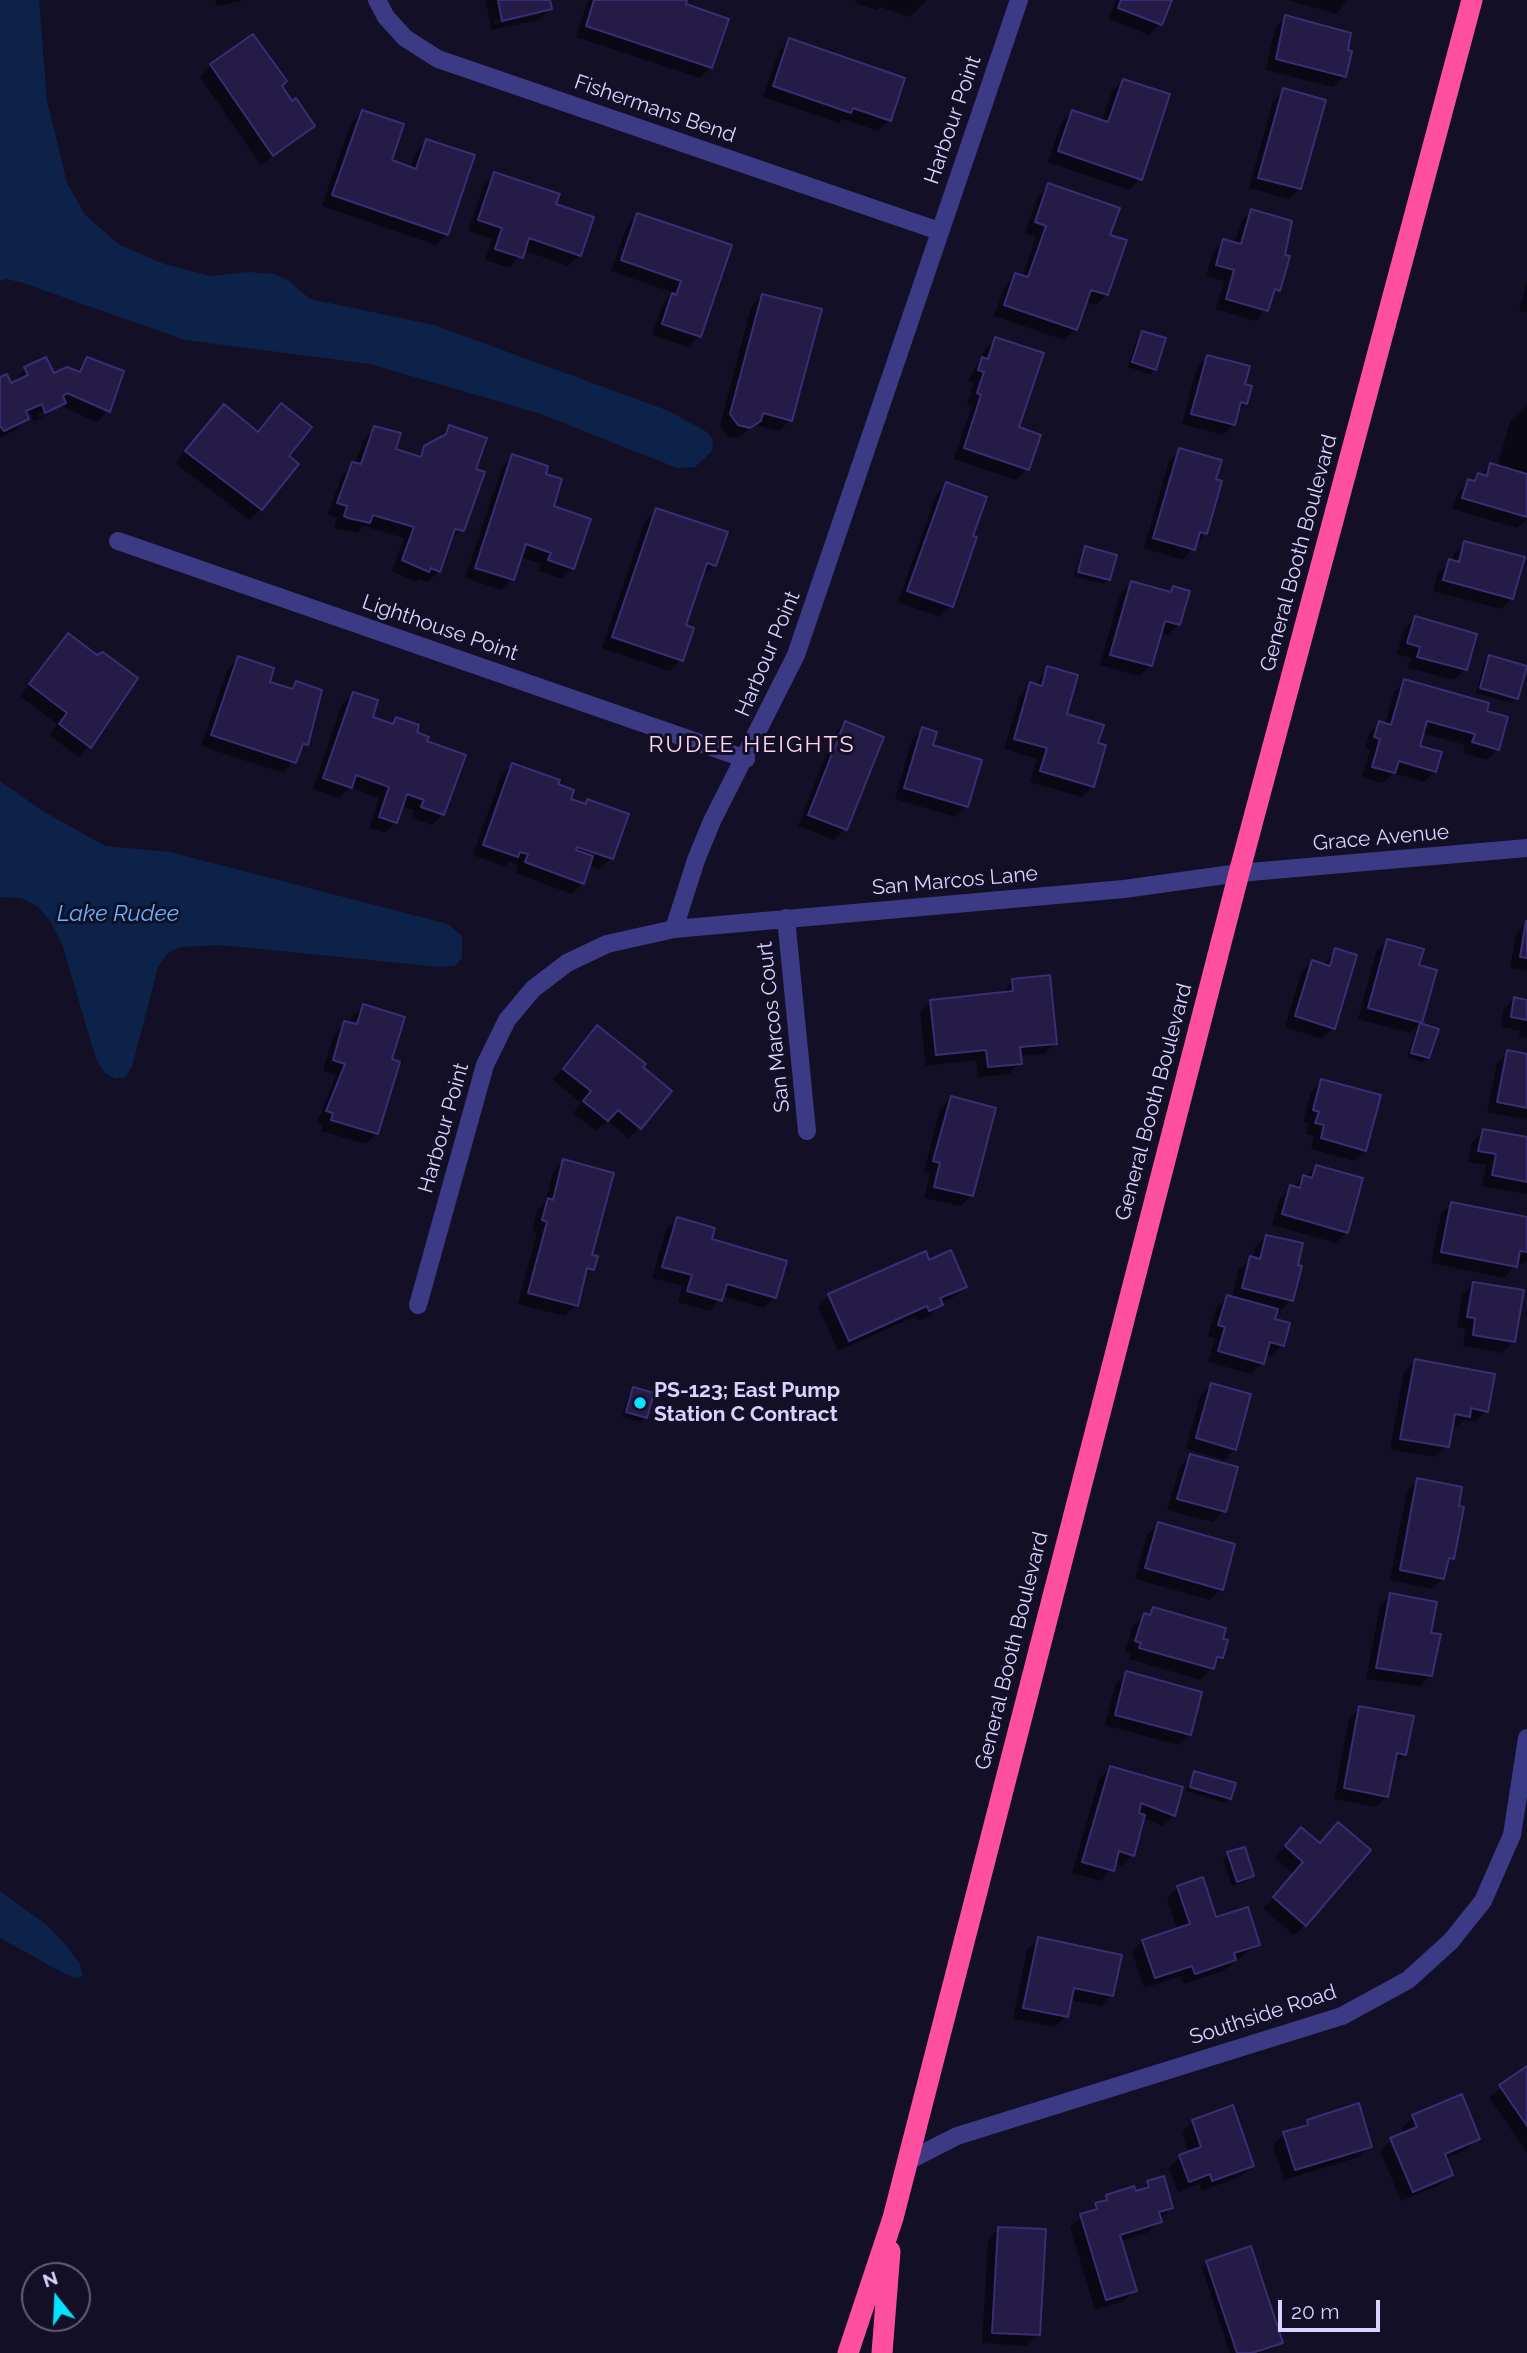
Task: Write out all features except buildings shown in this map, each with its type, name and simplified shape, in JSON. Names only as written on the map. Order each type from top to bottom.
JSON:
[{"type":"highway","name":"General Booth Boulevard","points":[[848,2353],[893,2218],[1239,873],[1472,0]]},
{"type":"highway","name":"General Booth Boulevard","points":[[882,2353],[893,2218]]},
{"type":"street","name":"Fishermans Bend","points":[[377,0],[386,18],[405,38],[438,59],[939,231]]},
{"type":"street","name":"Harbour Point","points":[[418,1305],[485,1065],[507,1020],[533,989],[577,958],[607,944],[674,929],[708,830],[746,759],[801,643],[1019,0]]},
{"type":"street","name":"Lighthouse Point","points":[[118,541],[746,759]]},
{"type":"street","name":"Grace Avenue","points":[[1239,873],[1527,848]]},
{"type":"street","name":"San Marcos Lane","points":[[674,929],[1124,889],[1239,873]]},
{"type":"street","name":"San Marcos Court","points":[[786,918],[807,1131]]},
{"type":"street","name":"Southside Road","points":[[906,2162],[957,2136],[1342,2016],[1408,1980],[1451,1941],[1483,1901],[1512,1835],[1527,1738]]},
{"type":"water","points":[[0,0],[39,0],[47,100],[67,183],[85,215],[120,245],[164,264],[211,276],[249,272],[275,274],[288,280],[310,299],[434,325],[669,411],[707,432],[713,440],[712,451],[695,467],[677,468],[541,414],[370,364],[185,340],[23,283],[7,279],[0,281]]},
{"type":"water","name":"Lake Rudee","points":[[0,781],[41,810],[105,846],[170,852],[448,924],[462,936],[462,958],[455,966],[439,967],[221,945],[180,947],[167,954],[158,967],[132,1067],[125,1077],[115,1079],[105,1073],[96,1059],[63,947],[51,922],[38,907],[21,898],[0,897]]},
{"type":"water","points":[[0,1891],[47,1925],[80,1964],[83,1976],[77,1978],[65,1974],[0,1938]]},
{"type":"place","name":"PS-123; East Pump Station C Contract","points":[[640,1403]]},
{"type":"district","name":"RUDEE HEIGHTS","points":[[752,745]]}]
